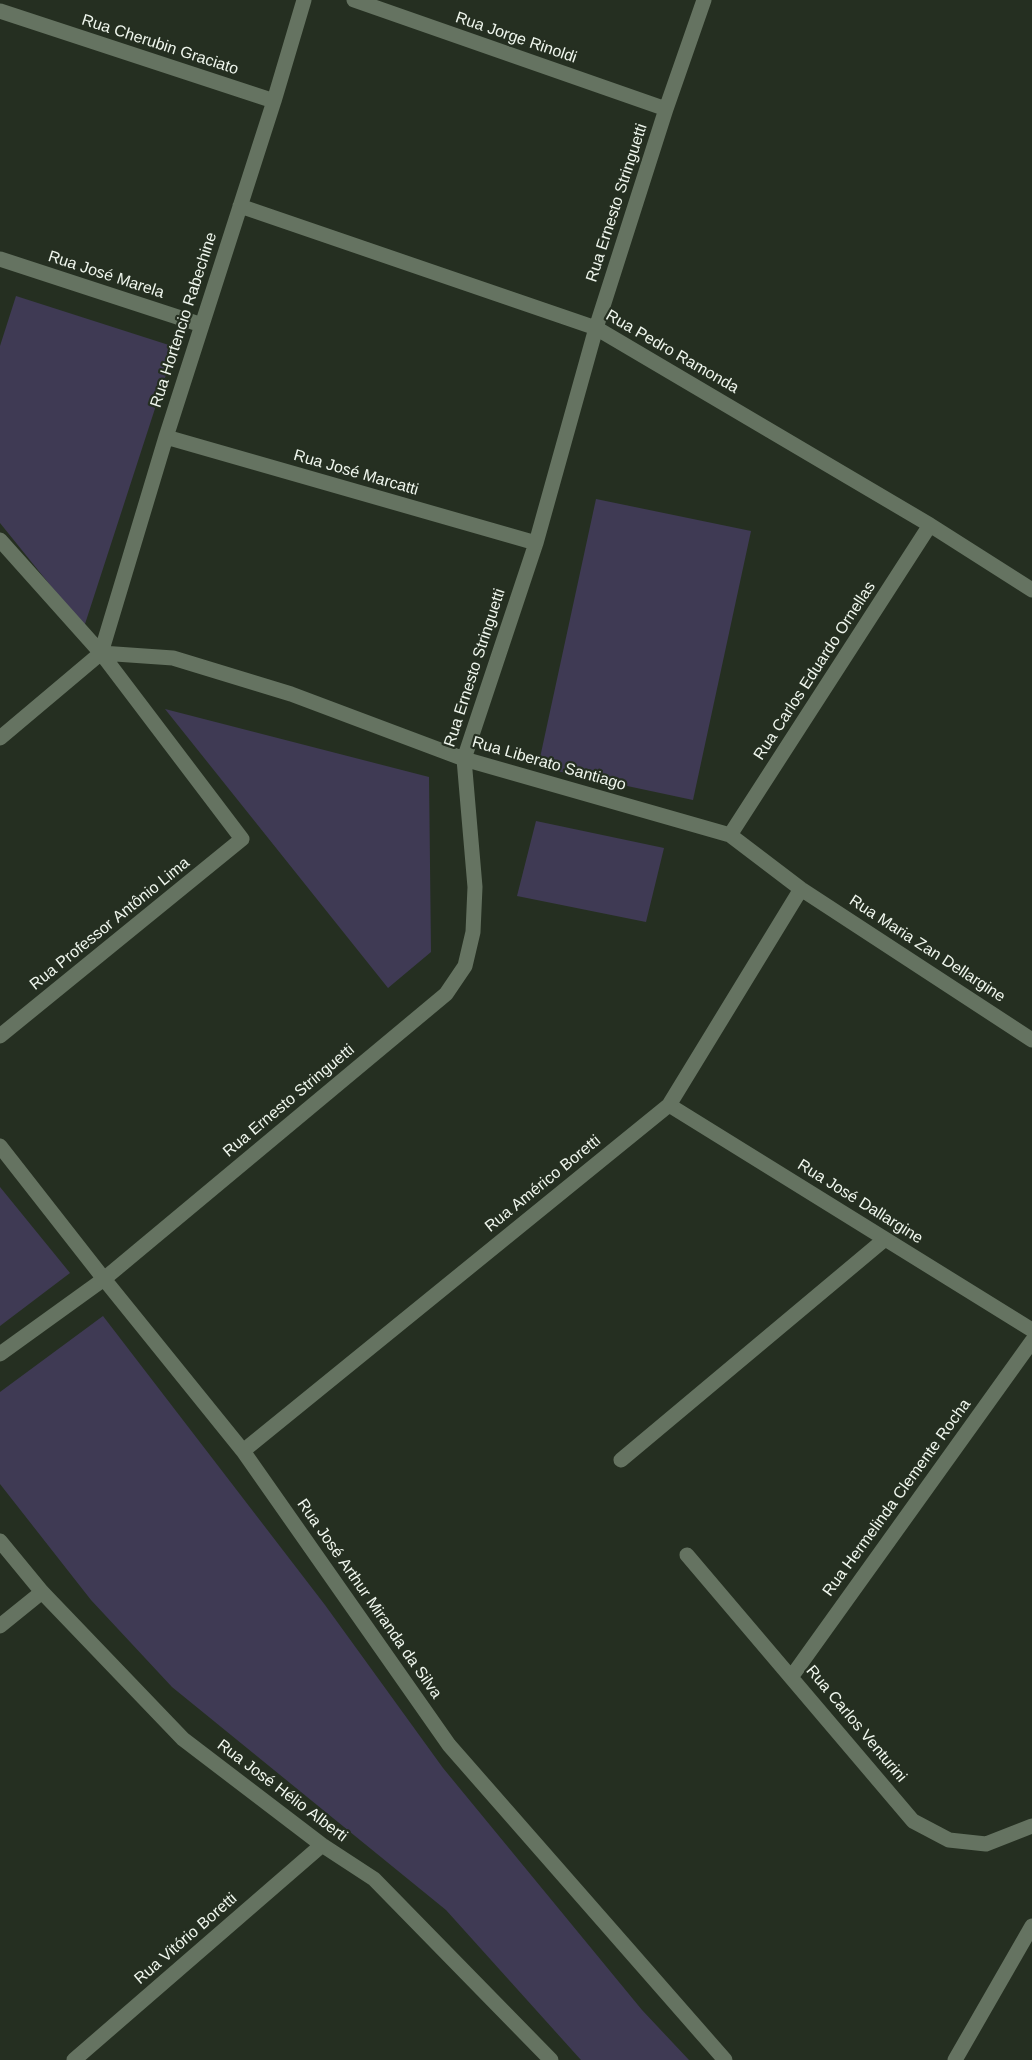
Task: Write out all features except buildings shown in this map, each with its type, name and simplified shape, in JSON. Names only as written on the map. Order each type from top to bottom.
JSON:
[{"type":"street","name":"Rua Hortencio Rabechine","points":[[102,653],[166,437],[274,101],[304,0]]},
{"type":"street","name":"Rua Jorge Rinoldi","points":[[354,0],[666,109]]},
{"type":"street","name":"Rua Ernesto Stringuetti","points":[[0,1354],[104,1279],[446,994],[465,966],[473,932],[475,887],[464,759],[536,543],[596,328],[666,109],[704,0]]},
{"type":"street","name":"Rua Cherubin Graciato","points":[[0,11],[274,101]]},
{"type":"street","name":"Rua Pedro Ramonda","points":[[240,206],[596,328],[930,525],[1032,590]]},
{"type":"street","name":"Rua José Marela","points":[[0,259],[202,325]]},
{"type":"street","name":"Rua José Marcatti","points":[[166,437],[536,543]]},
{"type":"street","name":"Rua Carlos Eduardo Ornellas","points":[[730,835],[930,525]]},
{"type":"street","points":[[0,540],[102,653],[0,738]]},
{"type":"street","name":"Rua Liberato Santiago","points":[[102,653],[173,658],[291,694],[464,759],[730,835],[801,889]]},
{"type":"street","name":"Rua Professor Antônio Lima","points":[[0,1036],[242,839],[102,653]]},
{"type":"street","name":"Rua Maria Zan Dellargine","points":[[801,889],[1032,1040]]},
{"type":"street","name":"Rua Américo Boretti","points":[[243,1451],[669,1105],[801,889]]},
{"type":"street","name":"Rua José Dallargine","points":[[669,1105],[1032,1330]]},
{"type":"street","name":"Rua José Arthur Miranda da Silva","points":[[0,1146],[243,1451],[449,1745],[724,2060]]},
{"type":"street","points":[[621,1460],[885,1239]]},
{"type":"street","name":"Rua Hermelinda Clemente Rocha","points":[[792,1676],[1032,1341]]},
{"type":"street","name":"Rua José Hélio Alberti","points":[[0,1541],[42,1592],[183,1739],[322,1845],[374,1879],[552,2060]]},
{"type":"street","name":"Rua Carlos Venturini","points":[[687,1555],[913,1821],[949,1840],[986,1844],[1032,1827]]},
{"type":"street","points":[[0,1626],[42,1592]]},
{"type":"street","name":"Rua Vitório Boretti","points":[[74,2060],[322,1845]]},
{"type":"street","points":[[955,2060],[1032,1926]]},
{"type":"shaded area","points":[[16,296],[175,347],[84,627],[0,523],[0,346]]},
{"type":"shaded area","points":[[596,499],[751,531],[693,800],[538,767]]},
{"type":"shaded area","points":[[165,709],[429,777],[431,952],[388,988]]},
{"type":"shaded area","points":[[536,821],[664,848],[646,922],[517,896]]},
{"type":"shaded area","points":[[0,1187],[70,1273],[0,1326]]},
{"type":"shaded area","points":[[103,1316],[325,1605],[443,1768],[642,2010],[689,2060],[581,2060],[446,1910],[172,1687],[91,1600],[0,1484],[0,1392]]}]
